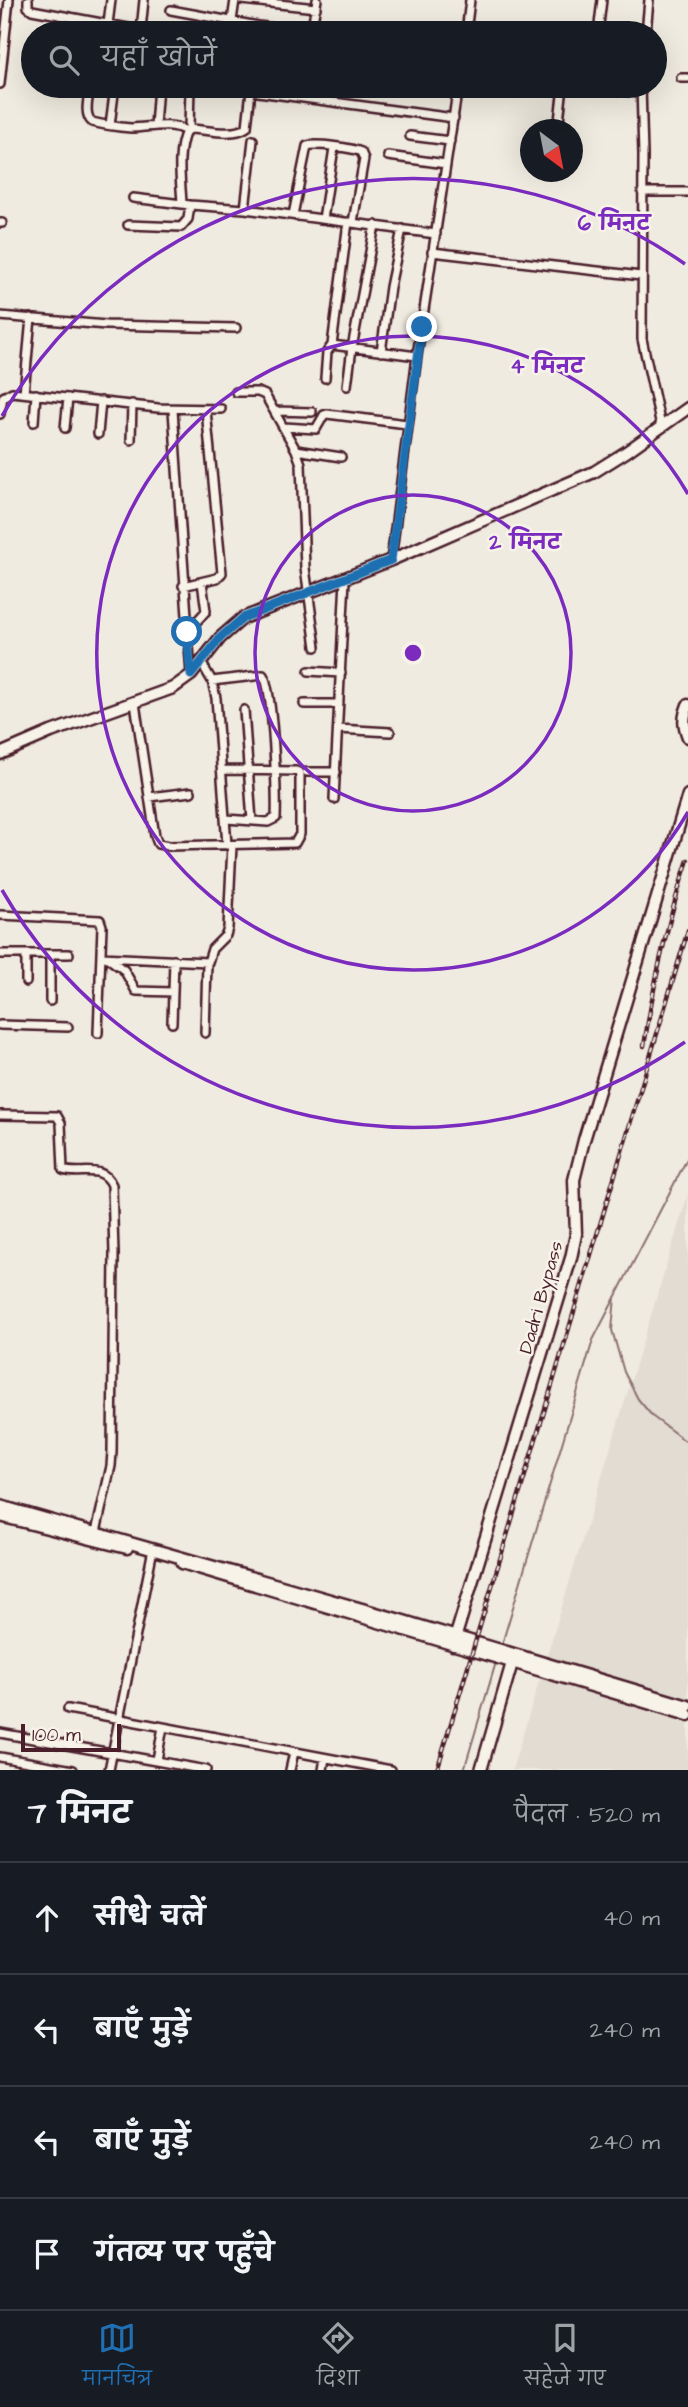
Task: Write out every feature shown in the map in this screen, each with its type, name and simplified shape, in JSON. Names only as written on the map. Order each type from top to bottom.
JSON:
[{"type":"main road","points":[[0,754],[51,732],[173,688],[191,675],[220,638],[243,618],[391,560],[594,472],[688,408]]},
{"type":"main road","points":[[688,705],[683,725],[688,737]]},
{"type":"main road","name":"Dadri Bypass","points":[[454,1640],[573,1250],[576,1234],[574,1180],[584,1140],[688,795]]},
{"type":"main road","points":[[0,1506],[96,1532],[514,1658],[688,1714]]},
{"type":"main road","points":[[0,1516],[152,1554],[454,1640]]},
{"type":"main road","points":[[514,1658],[688,1706]]},
{"type":"main road","points":[[481,1770],[514,1658]]},
{"type":"street","points":[[0,83],[9,0]]},
{"type":"street","points":[[28,0],[28,7],[32,10],[92,21]]},
{"type":"street","points":[[104,21],[111,0]]},
{"type":"street","points":[[142,21],[144,0]]},
{"type":"street","points":[[171,9],[232,21],[235,0]]},
{"type":"street","points":[[242,0],[316,4]]},
{"type":"street","points":[[467,21],[470,0]]},
{"type":"street","points":[[599,21],[602,0]]},
{"type":"street","points":[[647,21],[649,0]]},
{"type":"street","points":[[89,98],[87,117],[92,122],[133,128],[155,126],[188,130],[244,130],[247,127],[249,98]]},
{"type":"street","points":[[110,125],[113,98]]},
{"type":"street","points":[[155,126],[157,98]]},
{"type":"street","points":[[128,225],[181,227],[188,219],[180,160],[182,143],[188,130],[189,98]]},
{"type":"street","points":[[318,98],[453,118]]},
{"type":"street","points":[[391,560],[416,356],[456,98]]},
{"type":"street","points":[[559,119],[562,98]]},
{"type":"street","points":[[641,98],[642,339],[661,426]]},
{"type":"street","points":[[410,136],[450,141]]},
{"type":"street","points":[[245,209],[253,140]]},
{"type":"street","points":[[293,215],[307,146],[314,144],[358,150],[363,154],[361,183],[351,222],[332,345],[327,352],[325,378]]},
{"type":"street","points":[[323,219],[334,148]]},
{"type":"street","points":[[388,156],[446,164]]},
{"type":"street","points":[[642,192],[688,192]]},
{"type":"street","points":[[133,198],[245,209],[436,234]]},
{"type":"street","points":[[347,386],[375,225]]},
{"type":"street","points":[[381,352],[402,229]]},
{"type":"street","points":[[432,251],[641,276]]},
{"type":"street","points":[[0,316],[106,325],[236,328]]},
{"type":"street","points":[[24,393],[31,318]]},
{"type":"street","points":[[332,345],[416,356]]},
{"type":"street","points":[[236,392],[263,393],[296,450],[303,472],[305,568],[316,647]]},
{"type":"street","points":[[0,414],[5,394],[24,393],[173,410],[221,409]]},
{"type":"street","points":[[34,422],[36,394]]},
{"type":"street","points":[[65,428],[68,398]]},
{"type":"street","points":[[98,434],[101,401]]},
{"type":"street","points":[[131,440],[132,404]]},
{"type":"street","points":[[173,410],[191,675]]},
{"type":"street","points":[[183,586],[217,578],[222,571],[206,410]]},
{"type":"street","points":[[275,411],[312,412]]},
{"type":"street","points":[[284,427],[316,429],[322,417],[327,414],[407,424]]},
{"type":"street","points":[[296,450],[341,457]]},
{"type":"street","points":[[334,799],[345,579]]},
{"type":"street","points":[[187,632],[206,611],[202,582]]},
{"type":"street","points":[[201,662],[212,681],[216,698],[229,845],[227,932],[213,948],[207,963],[205,1033]]},
{"type":"street","points":[[309,671],[341,673]]},
{"type":"street","points":[[212,681],[259,675],[266,677],[276,818],[272,821],[226,819]]},
{"type":"street","points":[[135,703],[155,836],[160,846],[292,844],[298,841],[300,773],[222,770]]},
{"type":"street","points":[[304,704],[339,704]]},
{"type":"street","points":[[244,710],[252,821]]},
{"type":"street","points":[[338,729],[390,732]]},
{"type":"street","points":[[307,772],[336,772]]},
{"type":"street","points":[[149,797],[191,792]]},
{"type":"street","points":[[0,915],[98,919],[102,926],[103,957],[98,1033]]},
{"type":"street","points":[[0,954],[69,954]]},
{"type":"street","points":[[26,954],[26,982]]},
{"type":"street","points":[[50,954],[50,1001]]},
{"type":"street","points":[[103,957],[207,963]]},
{"type":"street","points":[[103,957],[124,970],[136,991],[173,992]]},
{"type":"street","points":[[172,1023],[174,960]]},
{"type":"street","points":[[0,1025],[68,1027]]},
{"type":"street","points":[[0,1115],[57,1116],[61,1123],[62,1170],[100,1172],[108,1177],[112,1185],[112,1452],[96,1532]]},
{"type":"street","points":[[110,1770],[152,1554]]},
{"type":"street","points":[[68,1709],[325,1758],[358,1767],[387,1769]]},
{"type":"street","points":[[157,1760],[163,1727]]},
{"type":"street","points":[[0,1733],[206,1770]]},
{"type":"street","points":[[290,1770],[294,1752]]},
{"type":"street","points":[[0,1757],[73,1770]]},
{"type":"street","points":[[323,1770],[325,1758]]},
{"type":"shaded area","points":[[688,1194],[688,1770],[512,1770]]},
{"type":"waterway","points":[[502,1644],[593,1340],[688,1157]]},
{"type":"waterway","points":[[615,1297],[612,1330],[624,1372],[638,1399],[653,1417],[688,1443]]},
{"type":"waterway","points":[[464,1770],[496,1662]]},
{"type":"railway","points":[[644,1046],[662,952],[688,860]]},
{"type":"railway","points":[[437,1770],[688,930]]},
{"type":"route","points":[[187,632],[191,675],[220,638],[243,618],[391,560],[416,356],[422,327]]}]
